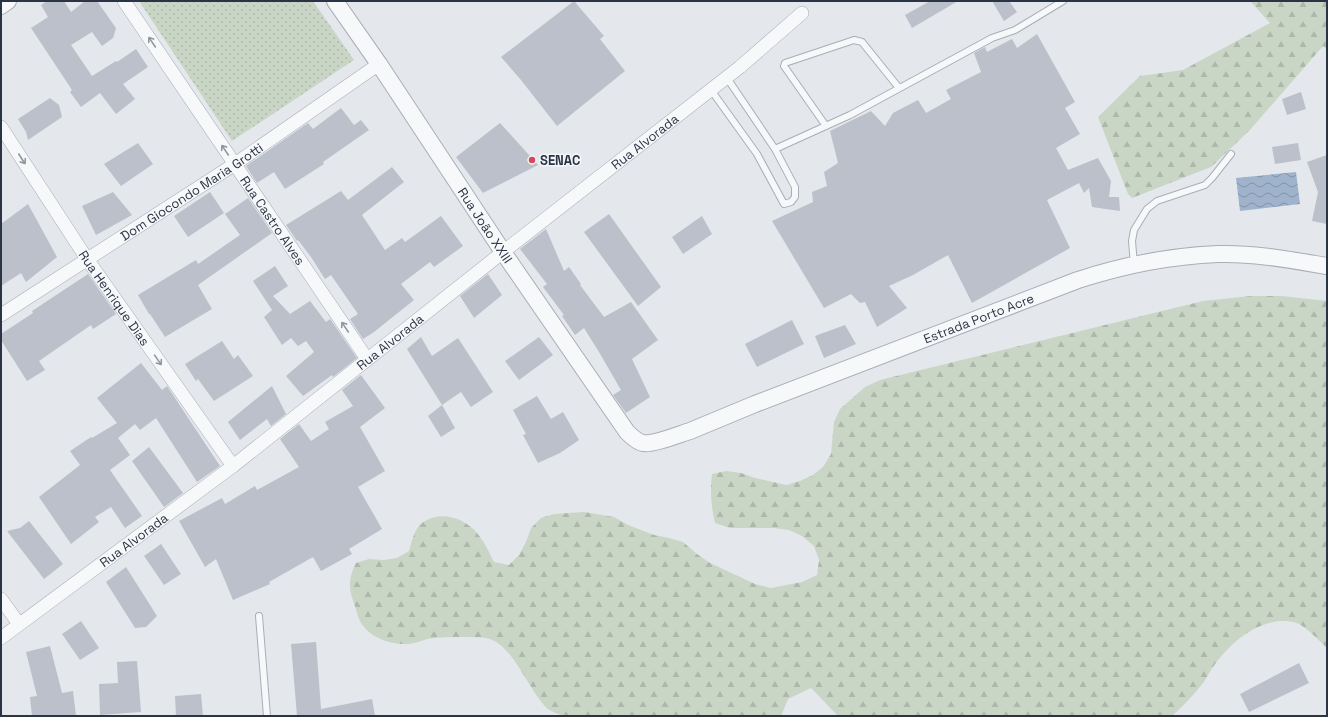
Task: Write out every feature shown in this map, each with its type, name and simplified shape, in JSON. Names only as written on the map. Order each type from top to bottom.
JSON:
[{"type":"street","points":[[1,6],[8,1]]},
{"type":"street","name":"Rua Castro Alves","points":[[124,1],[367,359]]},
{"type":"street","name":"Rua João XXIII","points":[[335,1],[379,64],[503,252],[627,432],[635,440],[643,443]]},
{"type":"street","name":"Rua Alvorada","points":[[1,638],[233,466],[503,252],[727,78],[774,39],[802,13]]},
{"type":"street","name":"Dom Giocondo Maria Grotti","points":[[1,315],[235,164],[379,64]]},
{"type":"street","name":"Rua Henrique Dias","points":[[1,127],[87,259],[233,466]]},
{"type":"street","name":"Estrada Porto Acre","points":[[643,443],[669,438],[1078,280],[1103,272],[1171,258],[1219,254],[1265,257],[1327,266]]},
{"type":"street","points":[[1,599],[19,624]]},
{"type":"lane","points":[[776,149],[850,115],[992,38],[1015,30],[1063,1]]},
{"type":"lane","points":[[826,126],[784,66],[785,63],[854,40],[862,42],[899,88]]},
{"type":"lane","points":[[711,90],[757,154],[784,204],[791,202],[795,197],[795,187],[776,149],[727,78]]},
{"type":"lane","points":[[1134,265],[1132,242],[1134,230],[1148,210],[1157,201],[1205,185],[1231,154]]},
{"type":"lane","points":[[259,616],[267,716]]},
{"type":"green space","points":[[139,1],[313,1],[354,60],[232,141]]},
{"type":"green space","points":[[1250,1],[1327,1],[1327,49],[1323,46],[1249,131],[1211,167],[1132,198],[1128,194],[1098,117],[1140,76],[1183,70],[1270,23]]},
{"type":"green space","points":[[1251,296],[1282,296],[1327,301],[1327,648],[1297,623],[1285,621],[1272,622],[1260,626],[1238,639],[1229,648],[1213,667],[1196,692],[1172,716],[838,716],[811,688],[788,699],[781,716],[564,716],[548,709],[534,692],[507,651],[490,639],[475,637],[446,637],[427,639],[409,644],[388,642],[369,632],[364,627],[358,616],[350,586],[351,576],[356,563],[369,559],[384,560],[397,558],[409,551],[415,532],[422,523],[429,519],[444,516],[458,519],[471,527],[482,540],[494,562],[509,565],[519,555],[531,528],[541,518],[554,514],[584,512],[614,517],[628,525],[654,535],[683,542],[710,563],[755,584],[771,588],[802,582],[817,575],[819,560],[814,546],[802,536],[789,530],[774,528],[730,528],[715,523],[711,498],[712,474],[726,471],[741,473],[755,478],[786,485],[813,475],[823,467],[831,454],[834,422],[840,409],[865,387],[880,380],[1203,301]]},
{"type":"water","points":[[1296,172],[1300,204],[1240,211],[1236,178]]},
{"type":"building","points":[[47,1],[64,1],[71,12],[85,1],[97,1],[116,28],[113,38],[102,46],[92,32],[71,45],[92,76],[136,49],[148,67],[123,84],[135,99],[116,114],[100,93],[81,107],[70,92],[72,90],[31,28],[48,17],[41,5]]},
{"type":"building","points":[[574,1],[604,36],[600,39],[625,71],[557,126],[501,57]]},
{"type":"building","points":[[930,1],[958,1],[912,28],[905,15]]},
{"type":"building","points":[[992,1],[1009,1],[1017,12],[1004,21]]},
{"type":"building","points":[[1037,34],[1075,102],[1065,108],[1080,134],[1056,148],[1068,170],[1098,158],[1111,181],[1109,197],[1119,197],[1120,211],[1092,207],[1089,188],[1084,193],[1079,183],[1047,200],[1070,248],[972,303],[948,255],[913,275],[889,286],[907,308],[877,327],[865,302],[860,303],[851,294],[824,308],[772,221],[813,202],[812,192],[827,186],[824,172],[838,163],[830,131],[871,111],[885,126],[893,113],[918,100],[926,113],[951,99],[946,90],[981,72],[974,53],[985,47],[987,52],[1012,39],[1017,48]]},
{"type":"building","points":[[1301,92],[1306,109],[1287,115],[1282,99]]},
{"type":"building","points":[[50,98],[59,105],[62,117],[28,140],[26,132],[18,119]]},
{"type":"building","points":[[341,108],[354,125],[361,120],[369,130],[323,162],[324,164],[285,189],[274,172],[257,183],[246,166],[308,123],[313,129]]},
{"type":"building","points":[[500,123],[538,165],[483,193],[456,157]]},
{"type":"building","points":[[138,143],[153,164],[121,186],[104,164]]},
{"type":"building","points":[[1298,143],[1301,160],[1275,164],[1272,147]]},
{"type":"building","points":[[1327,155],[1327,224],[1312,221],[1318,192],[1307,162]]},
{"type":"building","points":[[392,167],[404,182],[362,215],[385,250],[402,238],[405,242],[441,216],[463,246],[434,267],[430,262],[401,284],[414,300],[363,339],[350,319],[358,314],[331,275],[325,279],[311,257],[286,225],[341,191],[348,200]]},
{"type":"building","points":[[113,192],[132,215],[96,235],[82,206]]},
{"type":"building","points":[[210,192],[224,213],[188,237],[174,216]]},
{"type":"building","points":[[248,198],[272,233],[198,285],[212,309],[165,337],[138,295],[196,260],[198,264],[240,235],[225,214]]},
{"type":"building","points":[[28,204],[57,257],[26,282],[21,273],[1,286],[1,224]]},
{"type":"building","points":[[609,214],[661,287],[638,306],[584,232]]},
{"type":"building","points":[[702,216],[712,234],[683,254],[672,237]]},
{"type":"building","points":[[546,229],[564,271],[569,267],[581,284],[580,285],[604,317],[631,302],[658,340],[632,359],[650,397],[626,413],[613,395],[621,390],[584,328],[575,335],[562,316],[564,315],[543,287],[547,284],[520,249]]},
{"type":"building","points":[[275,266],[288,286],[273,296],[290,314],[310,301],[326,322],[330,319],[357,358],[333,377],[332,375],[303,396],[286,376],[314,352],[306,341],[298,346],[291,338],[282,345],[264,317],[272,310],[253,281]]},
{"type":"building","points":[[88,274],[116,314],[93,329],[91,325],[39,361],[45,370],[27,381],[1,340],[1,334],[33,313],[32,311]]},
{"type":"building","points":[[488,274],[502,295],[474,318],[460,296]]},
{"type":"building","points":[[792,320],[804,344],[757,367],[745,344]]},
{"type":"building","points":[[845,325],[856,344],[824,358],[815,336]]},
{"type":"building","points":[[421,337],[432,356],[458,338],[493,392],[471,407],[461,392],[442,405],[407,349]]},
{"type":"building","points":[[539,337],[553,355],[519,380],[505,361]]},
{"type":"building","points":[[222,341],[234,359],[238,355],[253,376],[214,401],[198,379],[196,381],[185,364]]},
{"type":"building","points":[[141,363],[162,390],[167,386],[220,466],[197,482],[156,418],[140,430],[135,424],[118,438],[130,455],[110,470],[142,516],[125,528],[111,507],[95,517],[99,522],[71,544],[39,497],[80,465],[70,451],[91,437],[92,438],[117,423],[97,398]]},
{"type":"building","points":[[361,375],[385,408],[360,427],[385,471],[358,487],[382,529],[349,549],[352,554],[321,571],[313,557],[269,582],[270,584],[233,600],[216,559],[205,567],[179,521],[222,498],[225,504],[255,486],[257,490],[299,467],[280,439],[299,424],[311,441],[329,429],[325,422],[353,406],[342,390]]},
{"type":"building","points":[[272,386],[286,414],[271,426],[267,419],[240,440],[228,422]]},
{"type":"building","points":[[537,396],[551,419],[563,412],[579,440],[560,453],[538,463],[523,435],[526,434],[513,410]]},
{"type":"building","points":[[442,405],[455,428],[441,437],[428,416]]},
{"type":"building","points":[[149,447],[183,493],[164,507],[132,461]]},
{"type":"building","points":[[29,521],[63,564],[44,579],[7,531],[20,528]]},
{"type":"building","points":[[161,544],[181,574],[164,585],[144,556]]},
{"type":"building","points":[[126,567],[157,616],[146,627],[135,628],[106,582]]},
{"type":"building","points":[[81,621],[99,648],[80,660],[62,634]]},
{"type":"building","points":[[316,642],[321,709],[372,699],[375,716],[297,716],[291,644]]},
{"type":"building","points":[[50,646],[62,693],[73,691],[76,716],[32,716],[30,697],[37,696],[26,652]]},
{"type":"building","points":[[137,661],[141,712],[100,715],[99,684],[118,683],[117,662]]},
{"type":"building","points":[[1299,663],[1309,683],[1249,712],[1240,694]]},
{"type":"building","points":[[201,694],[203,716],[176,716],[175,696]]},
{"type":"place","name":"SENAC","points":[[532,160]]}]
